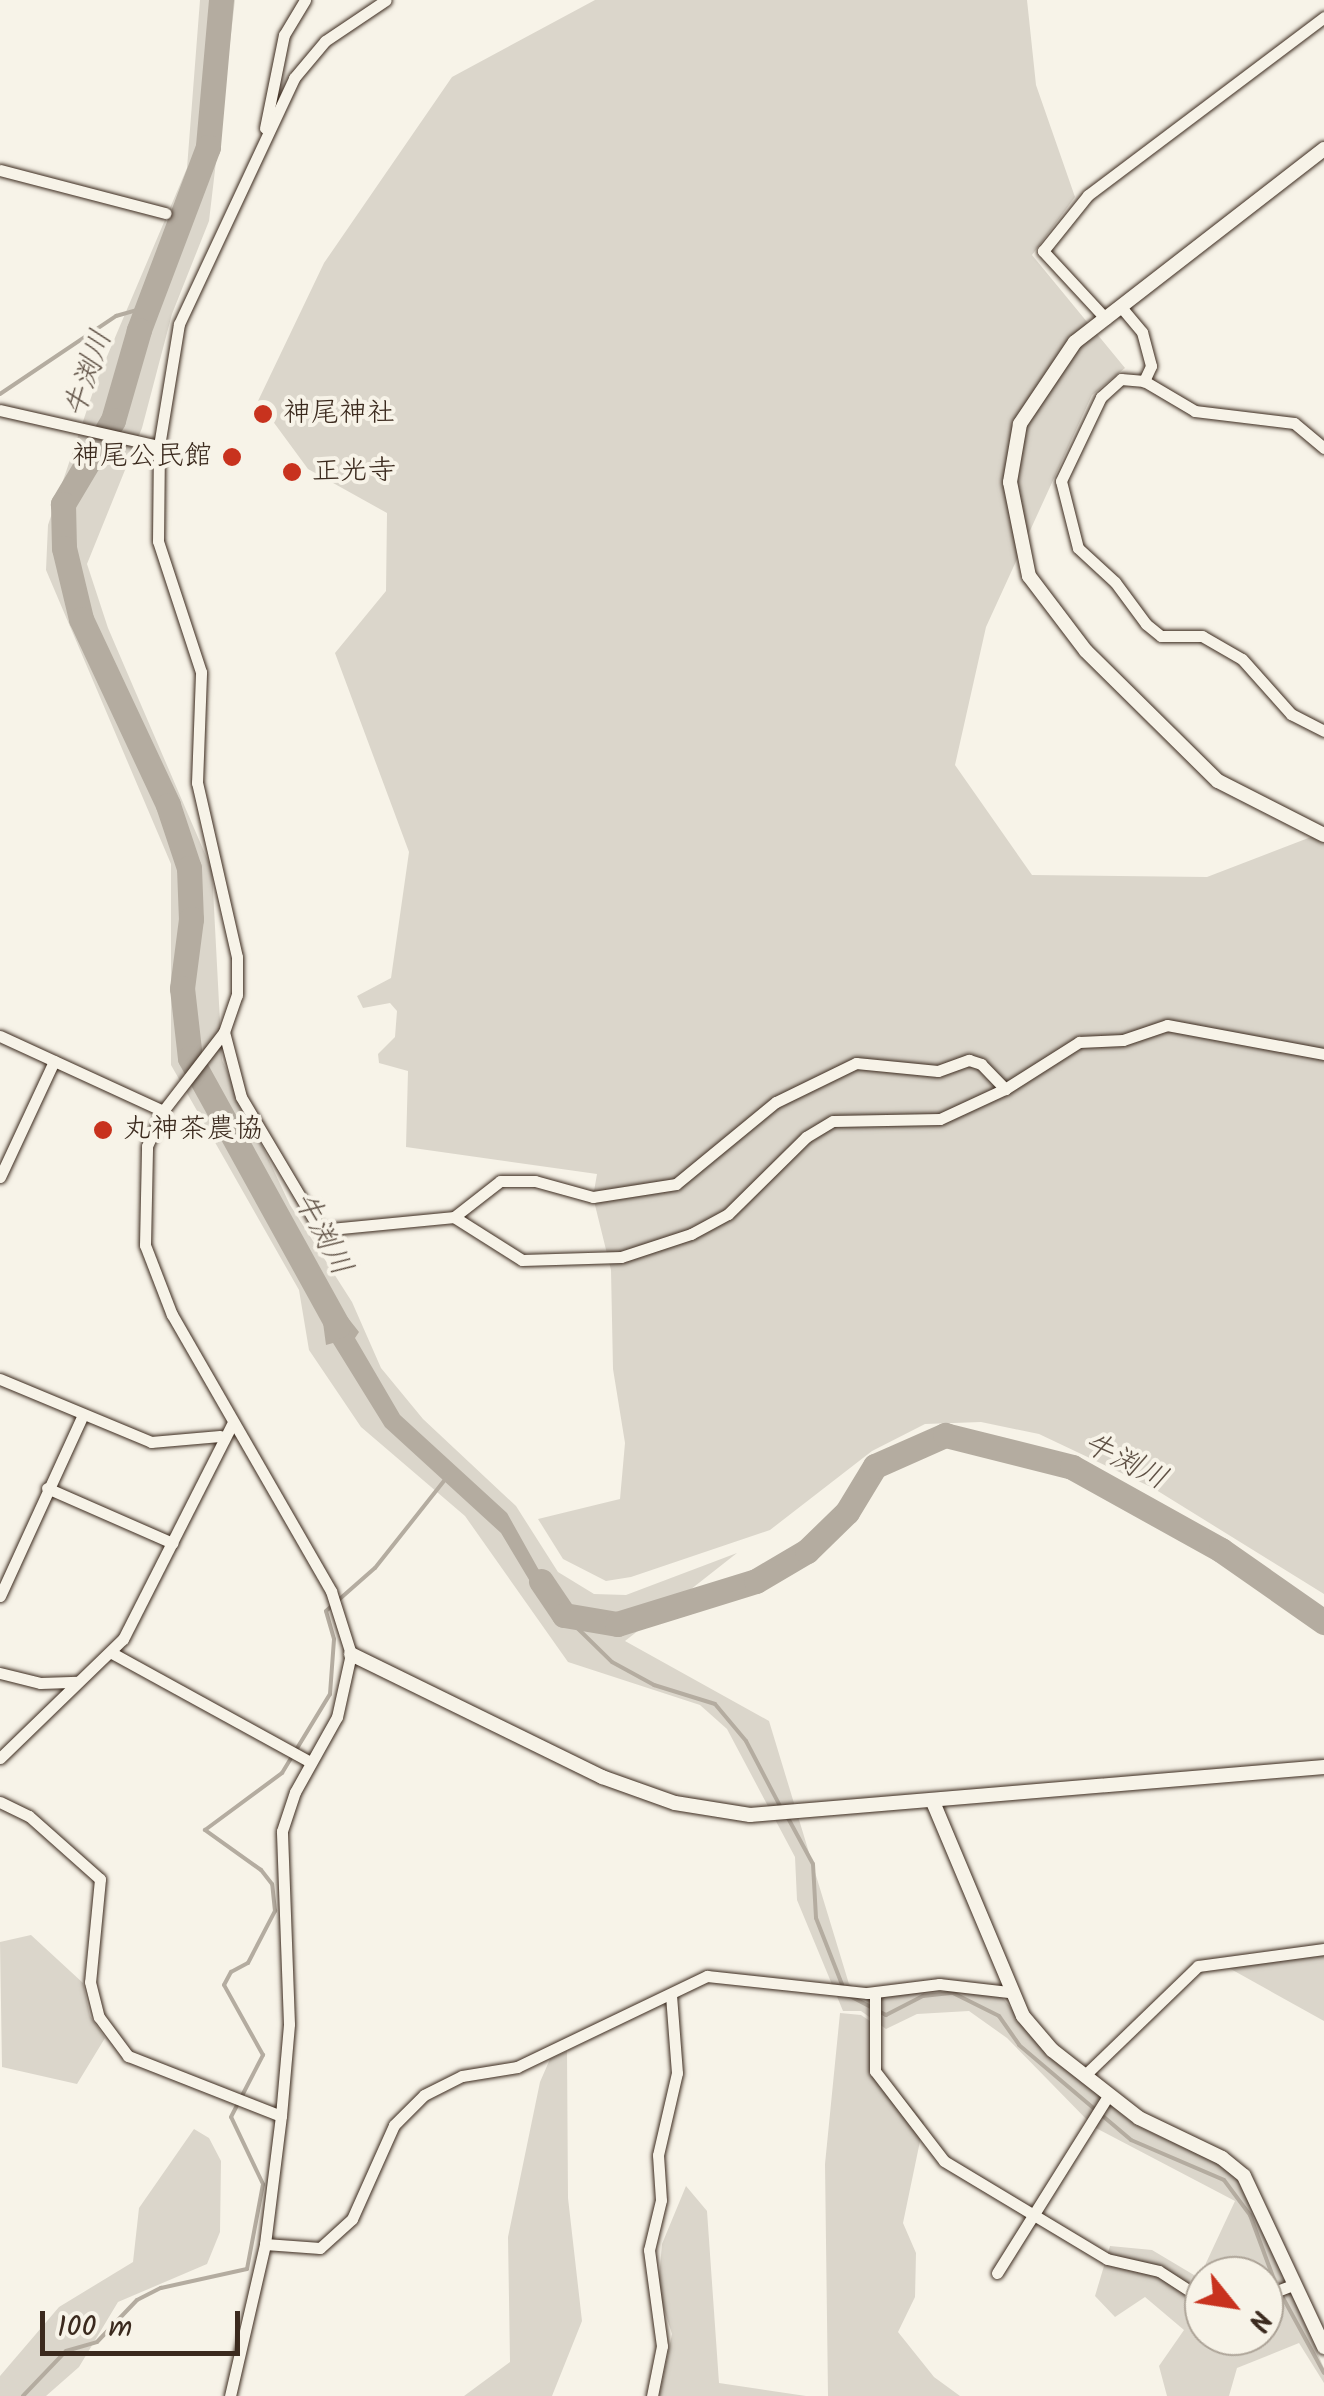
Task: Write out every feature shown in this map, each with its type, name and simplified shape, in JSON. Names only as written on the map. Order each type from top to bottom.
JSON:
[{"type":"street","points":[[262,144],[284,36],[305,0]]},
{"type":"street","points":[[230,2396],[265,2244],[281,2116],[289,2024],[282,1831],[310,1762],[338,1716],[350,1654],[331,1591],[154,1280],[145,1245],[142,1176],[163,1111],[224,1032],[237,994],[237,957],[197,784],[200,672],[158,541],[159,446],[178,324],[262,144],[310,56],[386,0]]},
{"type":"street","points":[[1106,319],[1042,251],[1088,195],[1324,17]]},
{"type":"street","points":[[1324,149],[1058,360],[1020,424],[1010,482],[1020,554],[1048,606],[1183,753],[1252,801],[1324,835]]},
{"type":"street","points":[[0,170],[165,212]]},
{"type":"street","points":[[1121,307],[1142,332],[1151,366],[1144,380]]},
{"type":"street","points":[[1324,448],[1294,423],[1194,411],[1144,380],[1122,379],[1101,397],[1061,481],[1078,548],[1161,636],[1202,636],[1242,659],[1291,714],[1324,731]]},
{"type":"street","points":[[0,410],[159,446]]},
{"type":"street","points":[[454,1218],[508,1257],[621,1256],[691,1234],[728,1214],[806,1137],[834,1122],[940,1120],[1005,1089],[1079,1042],[1123,1040],[1168,1026],[1324,1054]]},
{"type":"street","points":[[224,1032],[240,1097],[320,1230],[454,1218],[500,1181],[535,1181],[594,1197],[676,1184],[776,1102],[856,1064],[938,1071],[968,1060],[981,1064],[1005,1089]]},
{"type":"street","points":[[0,1036],[163,1111]]},
{"type":"street","points":[[0,1177],[54,1060]]},
{"type":"street","points":[[0,1379],[151,1442],[220,1436]]},
{"type":"street","points":[[0,1596],[83,1415]]},
{"type":"street","points":[[0,1758],[112,1652],[172,1543],[220,1436],[233,1422]]},
{"type":"street","points":[[47,1488],[172,1543]]},
{"type":"street","points":[[112,1652],[310,1762]]},
{"type":"street","points":[[350,1654],[602,1777],[675,1803],[750,1815],[1324,1767]]},
{"type":"street","points":[[0,1672],[40,1683],[78,1682]]},
{"type":"street","points":[[0,1802],[29,1816],[100,1879],[90,1982],[100,2017],[128,2056],[281,2116]]},
{"type":"street","points":[[933,1802],[1009,1992],[1037,2034],[1108,2096],[1244,2176],[1324,2346]]},
{"type":"street","points":[[1084,2076],[1198,1966],[1324,1949]]},
{"type":"street","points":[[265,2244],[320,2248],[352,2219],[394,2124],[424,2096],[462,2076],[518,2066],[707,1976],[876,1993],[939,1984],[1009,1992]]},
{"type":"street","points":[[876,1993],[875,2070],[944,2161],[1108,2259],[1159,2271],[1184,2287]]},
{"type":"street","points":[[652,2396],[662,2346],[649,2250],[661,2200],[658,2155],[676,2072],[671,1995]]},
{"type":"street","points":[[997,2273],[1108,2096]]},
{"type":"street","points":[[1284,2288],[1293,2285]]},
{"type":"shaded area","points":[[200,0],[235,0],[209,221],[172,314],[142,428],[87,564],[108,628],[212,870],[222,1060],[290,1205],[352,1302],[381,1368],[423,1419],[516,1506],[558,1572],[594,1594],[626,1595],[737,1553],[625,1641],[769,1721],[849,1984],[872,1999],[942,1987],[1002,1997],[1047,2053],[1135,2125],[1229,2168],[1241,2179],[1275,2256],[1209,2256],[1235,2201],[1094,2127],[1007,2038],[969,2011],[917,2014],[886,2029],[861,2011],[843,2011],[797,1900],[795,1857],[727,1729],[700,1705],[568,1662],[465,1516],[361,1427],[309,1350],[299,1290],[171,1065],[171,864],[46,570],[48,525],[97,380],[187,168]]},
{"type":"shaded area","points":[[595,0],[1027,0],[1036,85],[1075,197],[1032,255],[1125,368],[1092,395],[986,627],[955,765],[1032,875],[1207,877],[1324,832],[1324,1594],[1153,1488],[1039,1434],[981,1422],[925,1424],[872,1451],[770,1530],[631,1577],[606,1581],[563,1559],[538,1519],[620,1499],[625,1443],[613,1369],[611,1270],[593,1197],[597,1174],[406,1147],[408,1071],[379,1063],[378,1054],[395,1037],[397,1011],[390,1003],[363,1008],[357,996],[391,978],[409,852],[335,653],[386,591],[387,513],[308,469],[258,401],[324,263],[452,77]]},
{"type":"shaded area","points":[[320,1300],[337,1304],[359,1332],[355,1338],[400,1415],[507,1513],[564,1615],[537,1593],[501,1533],[385,1427],[333,1343],[326,1345]]},
{"type":"shaded area","points":[[31,1935],[83,1983],[90,2016],[105,2038],[77,2084],[2,2067],[0,1942]]},
{"type":"shaded area","points":[[1324,1953],[1324,2021],[1220,1963]]},
{"type":"shaded area","points":[[840,2013],[861,2015],[879,2027],[879,2069],[924,2122],[903,2223],[916,2253],[915,2297],[898,2332],[934,2377],[960,2396],[828,2396],[825,2164]]},
{"type":"shaded area","points":[[567,2051],[568,2198],[582,2321],[552,2396],[464,2396],[510,2362],[508,2237],[540,2082],[550,2059]]},
{"type":"shaded area","points":[[194,2129],[209,2138],[221,2161],[220,2232],[207,2264],[118,2302],[79,2367],[46,2396],[0,2396],[0,2376],[59,2307],[133,2262],[139,2208]]},
{"type":"shaded area","points":[[686,2186],[707,2211],[719,2383],[806,2396],[659,2396],[672,2334],[658,2290],[662,2244]]},
{"type":"shaded area","points":[[1110,2246],[1152,2250],[1184,2269],[1184,2330],[1145,2297],[1115,2317],[1095,2296]]},
{"type":"shaded area","points":[[1284,2277],[1324,2368],[1324,2383],[1299,2343],[1284,2349]]},
{"type":"shaded area","points":[[1184,2330],[1184,2356],[1267,2356],[1237,2368],[1229,2396],[1167,2396],[1159,2366]]},
{"type":"waterway","name":"牛渕川","points":[[221,0],[208,147],[139,330],[113,420],[63,504],[64,548],[81,619],[168,805],[189,868],[191,919],[182,988],[190,1058],[338,1326]]},
{"type":"waterway","points":[[0,394],[116,316],[150,306]]},
{"type":"waterway","name":"牛渕川","points":[[541,1581],[564,1615],[617,1624],[756,1581],[807,1551],[847,1512],[875,1466],[945,1435],[1072,1467],[1221,1550],[1324,1622]]},
{"type":"waterway","points":[[23,2396],[66,2351],[97,2342],[137,2300],[161,2288],[247,2269],[263,2184],[231,2117],[263,2055],[224,1985],[231,1972],[248,1963],[275,1911],[272,1884],[261,1870],[205,1830],[282,1773],[330,1694],[334,1639],[326,1611],[375,1568],[448,1476]]},
{"type":"waterway","points":[[564,1615],[612,1662],[654,1685],[715,1704],[746,1741],[780,1806]]},
{"type":"waterway","points":[[788,1818],[813,1864],[816,1918],[843,1987]]},
{"type":"waterway","points":[[848,1995],[886,2015],[923,1996],[953,1993],[999,2016],[1019,2045],[1131,2140],[1224,2180],[1250,2215],[1276,2285],[1324,2373]]},
{"type":"place","name":"神尾神社","points":[[263,414]]},
{"type":"place","name":"神尾公民館","points":[[232,457]]},
{"type":"place","name":"正光寺","points":[[292,472]]},
{"type":"place","name":"丸神茶農協","points":[[103,1130]]}]
